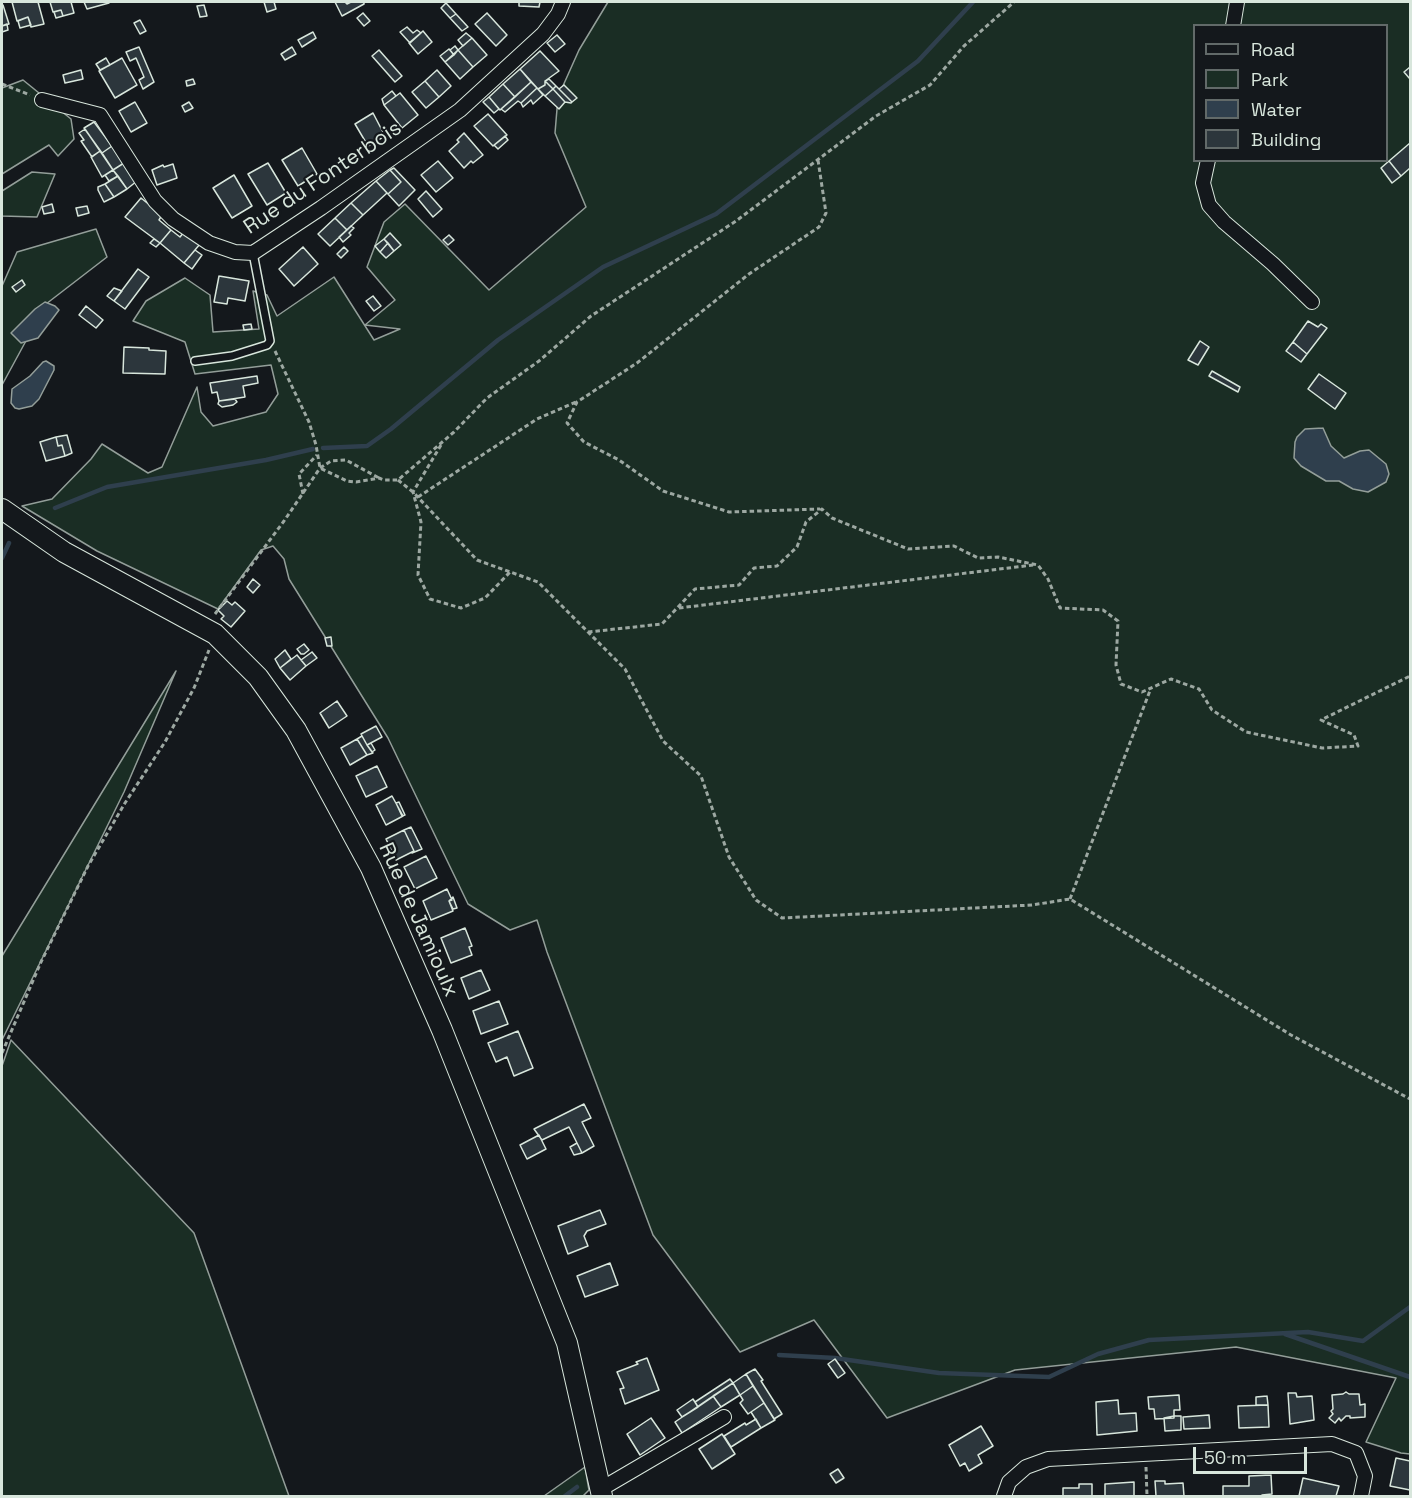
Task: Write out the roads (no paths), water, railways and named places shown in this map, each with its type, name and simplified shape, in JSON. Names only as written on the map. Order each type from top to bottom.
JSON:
[{"type":"street","name":"Rue du Fonterbois","points":[[42,100],[99,115],[155,201],[173,219],[209,243],[235,252],[253,253],[460,110],[543,34],[558,14],[562,2]]},
{"type":"street","points":[[1233,24],[1236,2]]},
{"type":"street","points":[[1208,162],[1203,183],[1209,205],[1224,222],[1273,264],[1312,302]]},
{"type":"street","name":"Rue de Jamioulx","points":[[2,509],[64,552],[215,634],[258,677],[296,730],[370,868],[442,1030],[567,1342],[602,1493],[724,1418]]},
{"type":"street","points":[[1004,1497],[1009,1482],[1026,1467],[1048,1459],[1332,1444],[1356,1453],[1365,1476],[1360,1497]]},
{"type":"lane","points":[[195,361],[232,356],[267,345],[270,341],[253,253]]},
{"type":"water","points":[[45,302],[59,310],[38,338],[21,343],[11,333]]},
{"type":"water","points":[[46,361],[54,366],[54,370],[39,399],[32,406],[15,408],[11,403],[12,389]]},
{"type":"water","points":[[1323,428],[1331,446],[1344,458],[1369,450],[1386,464],[1389,474],[1386,482],[1368,492],[1353,489],[1339,481],[1326,481],[1301,466],[1294,458],[1297,437],[1305,429]]},
{"type":"waterway","points":[[323,448],[367,446],[391,429],[498,340],[603,267],[716,214],[918,61],[973,2]]},
{"type":"waterway","points":[[55,508],[107,487],[266,460],[313,449]]},
{"type":"waterway","points":[[2,558],[9,543]]},
{"type":"waterway","points":[[779,1355],[835,1358],[939,1373],[1049,1377],[1098,1354],[1149,1340],[1308,1332],[1363,1341],[1410,1307]]},
{"type":"waterway","points":[[1285,1334],[1410,1377]]},
{"type":"waterway","points":[[565,1496],[577,1487]]}]
